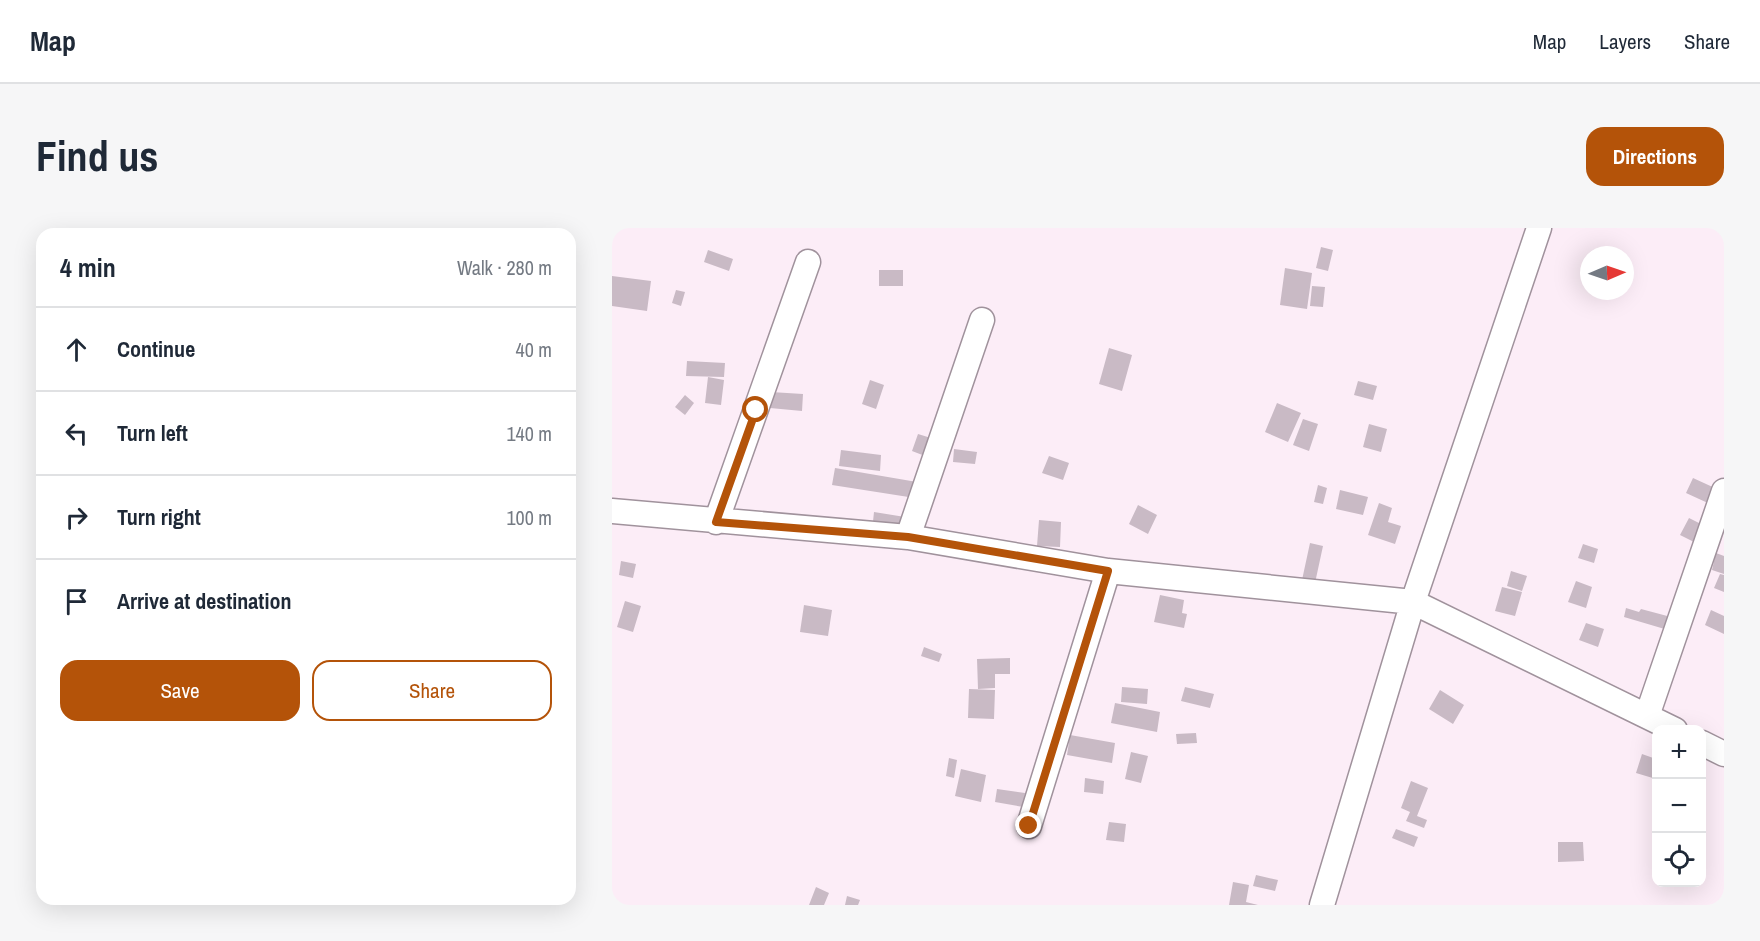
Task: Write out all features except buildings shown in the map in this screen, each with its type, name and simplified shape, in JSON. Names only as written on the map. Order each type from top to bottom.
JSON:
[{"type":"street","points":[[1322,905],[1413,602],[1539,228]]},
{"type":"street","points":[[716,522],[808,262]]},
{"type":"street","points":[[908,537],[982,320]]},
{"type":"street","points":[[1647,716],[1724,491]]},
{"type":"street","points":[[612,511],[716,522],[908,537],[1108,571],[1413,602],[1666,725]]},
{"type":"street","points":[[1029,826],[1108,571]]},
{"type":"street","points":[[1706,745],[1724,754]]},
{"type":"route","points":[[756,410],[716,522],[908,537],[1108,571],[1029,826]]}]
